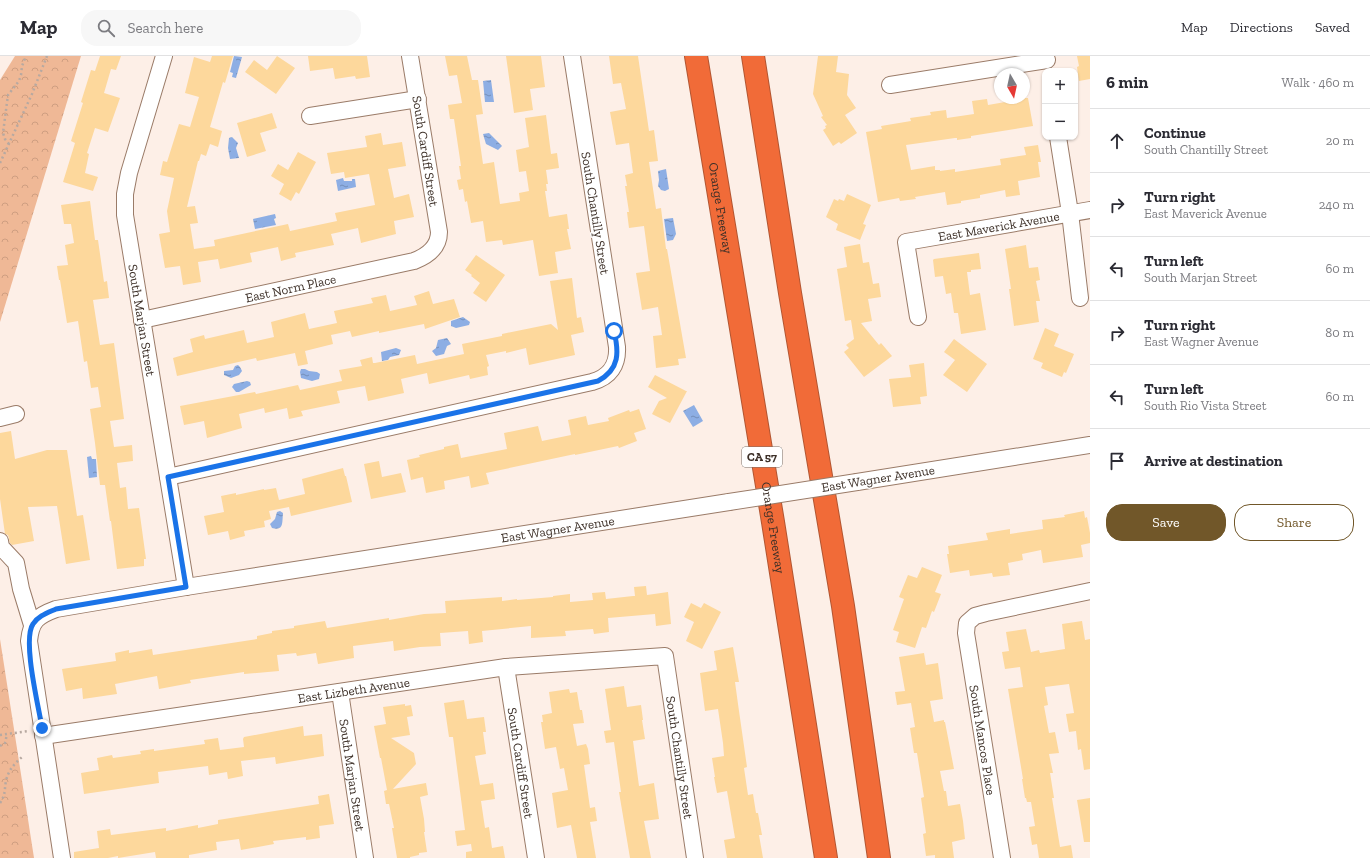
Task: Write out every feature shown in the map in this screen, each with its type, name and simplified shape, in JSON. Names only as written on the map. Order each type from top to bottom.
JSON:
[{"type":"highway","name":"Orange Freeway","points":[[696,56],[773,522],[826,858]]},
{"type":"highway","points":[[753,56],[790,293],[843,606],[879,858]]},
{"type":"street","name":"South Marjan Street","points":[[164,56],[133,159],[125,194],[125,215],[186,587]]},
{"type":"street","name":"South Cardiff Street","points":[[410,56],[439,232],[436,246]]},
{"type":"street","name":"South Chantilly Street","points":[[168,477],[592,382],[604,378],[612,370],[616,360],[617,347],[572,56]]},
{"type":"street","points":[[890,85],[1047,62]]},
{"type":"street","points":[[310,116],[418,99]]},
{"type":"street","points":[[1058,140],[1070,213],[1080,298]]},
{"type":"street","name":"East Maverick Avenue","points":[[918,317],[906,242],[1090,210]]},
{"type":"street","name":"East Norm Place","points":[[142,320],[414,261],[427,255],[436,246]]},
{"type":"street","points":[[0,418],[16,414]]},
{"type":"street","name":"East Wagner Avenue","points":[[32,625],[38,618],[56,609],[186,587],[1090,445]]},
{"type":"street","points":[[0,541],[1,547],[16,563],[20,589],[32,625],[29,650],[62,858]]},
{"type":"street","name":"South Mancos Place","points":[[1002,858],[966,633],[967,622],[975,616],[986,613],[1090,591]]},
{"type":"street","name":"South Chantilly Street","points":[[665,656],[695,858]]},
{"type":"street","name":"East Lizbeth Avenue","points":[[43,732],[340,692],[506,667],[665,656]]},
{"type":"street","name":"South Cardiff Street","points":[[506,667],[536,858]]},
{"type":"street","name":"South Marjan Street","points":[[340,692],[365,858]]},
{"type":"path","points":[[9,144],[3,133],[8,95],[19,81],[26,56]]},
{"type":"path","points":[[0,163],[32,94],[47,56]]},
{"type":"path","points":[[0,735],[43,732]]},
{"type":"path","points":[[0,746],[5,743],[7,734]]},
{"type":"path","points":[[0,803],[4,797],[9,773],[15,763],[22,757]]},
{"type":"green space","points":[[15,56],[81,56],[0,322],[0,80]]},
{"type":"green space","points":[[0,639],[34,858],[0,858]]},
{"type":"water","points":[[234,56],[242,57],[236,78],[232,77],[233,73],[230,72]]},
{"type":"water","points":[[491,80],[494,102],[485,102],[483,81]]},
{"type":"water","points":[[489,133],[502,146],[498,150],[486,144],[483,134]]},
{"type":"water","points":[[232,137],[238,143],[236,148],[239,158],[230,159],[228,148],[229,138]]},
{"type":"water","points":[[666,169],[669,189],[665,191],[661,190],[658,186],[658,171]]},
{"type":"water","points":[[343,178],[344,181],[352,181],[352,179],[355,179],[356,187],[338,191],[336,180]]},
{"type":"water","points":[[275,214],[276,218],[274,219],[276,225],[255,229],[253,219]]},
{"type":"water","points":[[673,218],[676,234],[673,240],[667,241],[664,219]]},
{"type":"water","points":[[463,317],[470,322],[469,325],[456,328],[451,326],[451,321]]},
{"type":"water","points":[[447,338],[451,344],[447,346],[444,354],[436,356],[432,351],[436,348],[438,340]]},
{"type":"water","points":[[396,348],[401,350],[399,355],[382,361],[381,352]]},
{"type":"water","points":[[238,365],[242,371],[239,375],[231,378],[224,375],[224,371],[233,370],[235,366]]},
{"type":"water","points":[[301,369],[317,372],[320,374],[319,379],[312,381],[301,378]]},
{"type":"water","points":[[247,381],[250,382],[251,385],[239,392],[236,392],[232,387],[234,384]]},
{"type":"water","points":[[694,405],[703,421],[693,427],[683,411]]},
{"type":"water","points":[[91,456],[92,459],[96,459],[97,477],[89,478],[87,457]]},
{"type":"water","points":[[280,511],[283,513],[282,525],[276,529],[272,528],[270,524],[275,519],[277,512]]},
{"type":"building","points":[[100,56],[121,56],[116,70],[111,69],[104,93],[120,98],[108,132],[95,128],[87,153],[89,154],[85,173],[98,177],[93,191],[63,182],[75,143],[71,141],[83,103],[81,102],[91,70],[95,71]]},
{"type":"building","points":[[212,56],[233,56],[225,83],[223,82],[210,127],[222,131],[218,147],[210,144],[206,156],[201,154],[187,207],[195,206],[198,223],[190,224],[194,249],[215,246],[214,240],[288,224],[290,231],[337,221],[335,213],[375,205],[369,174],[345,178],[344,172],[331,174],[327,153],[367,147],[365,136],[381,133],[383,145],[402,142],[406,166],[388,169],[394,198],[409,194],[414,217],[394,221],[396,234],[361,243],[358,228],[331,234],[334,245],[295,253],[296,257],[281,261],[278,247],[250,253],[252,262],[220,269],[218,259],[198,262],[201,282],[183,285],[180,266],[165,268],[159,234],[170,232],[167,211],[174,178],[160,175],[163,161],[167,162],[179,124],[190,127],[199,97],[185,93],[194,57],[210,62]]},
{"type":"building","points":[[277,56],[295,68],[276,94],[245,72],[254,60],[267,70]]},
{"type":"building","points":[[308,56],[367,56],[370,77],[356,79],[355,76],[335,79],[333,68],[310,71]]},
{"type":"building","points":[[445,56],[467,56],[472,80],[478,80],[483,114],[476,115],[483,164],[494,162],[500,204],[520,201],[519,193],[529,191],[526,171],[519,172],[516,150],[529,147],[525,118],[546,115],[551,154],[557,153],[559,168],[546,170],[548,184],[546,184],[547,191],[545,191],[549,217],[567,214],[569,229],[567,229],[571,249],[555,252],[558,273],[539,276],[533,240],[503,245],[502,240],[486,242],[483,221],[471,223],[467,201],[465,202],[463,189],[459,190],[457,180],[461,179],[459,166],[461,166],[454,119],[450,119],[448,105],[462,103],[457,75],[449,76]]},
{"type":"building","points":[[506,56],[541,56],[545,87],[530,89],[533,110],[514,113]]},
{"type":"building","points":[[609,56],[638,56],[649,131],[654,130],[658,161],[649,162],[656,209],[661,208],[666,249],[686,358],[678,359],[679,365],[656,368],[653,336],[662,335],[658,307],[642,310],[636,273],[650,271],[644,226],[629,228],[627,212],[629,212],[625,175],[633,173],[629,143],[616,145],[610,112],[626,109],[621,83],[613,84]]},
{"type":"building","points":[[818,56],[838,56],[836,72],[849,74],[847,95],[856,108],[845,115],[857,133],[841,144],[839,142],[833,146],[823,130],[827,125],[821,117],[823,116],[813,94]]},
{"type":"building","points":[[1077,56],[1090,56],[1090,79],[1079,81],[1077,67],[1079,66]]},
{"type":"building","points":[[987,99],[988,105],[1029,104],[1033,126],[971,136],[971,138],[957,140],[957,138],[955,138],[906,145],[911,170],[935,166],[935,170],[940,171],[955,169],[955,172],[1001,165],[1000,159],[1026,155],[1024,147],[1038,145],[1041,162],[1038,162],[1040,177],[1018,181],[1020,195],[1006,197],[1005,190],[980,195],[980,198],[961,201],[961,203],[947,205],[945,192],[915,197],[916,199],[900,201],[899,198],[878,202],[866,132],[882,129],[881,126],[911,121],[910,118],[931,115],[930,112],[946,110],[947,118],[974,114],[972,101]]},
{"type":"building","points":[[272,113],[277,128],[260,133],[266,151],[247,157],[237,123]]},
{"type":"building","points":[[298,152],[316,162],[299,194],[296,192],[291,201],[279,194],[284,184],[271,176],[278,164],[288,170]]},
{"type":"building","points":[[847,194],[871,205],[863,224],[866,225],[860,240],[836,230],[838,224],[826,217],[834,199],[844,201]]},
{"type":"building","points":[[90,201],[95,240],[98,240],[104,282],[107,281],[109,298],[93,300],[100,345],[114,343],[124,419],[110,421],[114,447],[132,445],[133,461],[117,463],[120,488],[126,487],[128,509],[139,508],[146,559],[144,559],[144,566],[117,569],[105,485],[100,485],[90,409],[101,407],[98,387],[91,388],[87,361],[84,362],[78,321],[67,323],[57,266],[68,265],[65,245],[74,243],[71,224],[64,224],[61,205]]},
{"type":"building","points":[[860,244],[863,263],[869,262],[873,284],[879,283],[881,297],[868,299],[872,321],[861,323],[879,345],[881,343],[892,356],[864,377],[844,352],[849,348],[846,345],[854,339],[851,320],[845,321],[837,269],[847,267],[844,247]]},
{"type":"building","points":[[1026,245],[1029,268],[1038,267],[1040,280],[1036,281],[1040,301],[1036,301],[1039,322],[1014,326],[1009,289],[1011,289],[1005,249]]},
{"type":"building","points":[[979,253],[981,269],[967,272],[970,295],[980,293],[986,330],[961,334],[958,313],[954,313],[951,293],[946,294],[943,276],[935,277],[933,260]]},
{"type":"building","points":[[476,255],[505,275],[486,302],[473,293],[480,283],[465,270]]},
{"type":"building","points":[[572,278],[577,318],[581,317],[584,332],[571,335],[575,355],[529,365],[526,348],[506,353],[506,351],[486,355],[489,366],[487,367],[488,375],[470,379],[469,375],[429,384],[427,373],[401,379],[404,393],[368,401],[365,386],[337,391],[340,403],[301,411],[303,416],[289,419],[287,408],[265,413],[264,408],[239,414],[242,428],[207,438],[204,421],[184,425],[180,406],[255,392],[256,394],[298,385],[300,390],[342,381],[339,370],[362,366],[360,360],[372,357],[373,363],[375,363],[415,355],[417,364],[464,354],[462,344],[502,336],[502,334],[551,324],[558,330],[550,281]]},
{"type":"building","points":[[429,291],[433,304],[454,299],[460,317],[425,329],[424,324],[352,337],[350,331],[331,335],[333,344],[305,351],[308,364],[298,366],[295,353],[257,361],[256,358],[177,376],[173,358],[193,352],[190,339],[204,335],[205,339],[244,330],[247,343],[274,337],[271,322],[305,313],[309,329],[337,323],[334,311],[373,303],[371,298],[386,295],[390,311],[417,305],[414,296]]},
{"type":"building","points":[[1045,328],[1059,334],[1054,346],[1074,354],[1066,373],[1064,372],[1062,377],[1041,368],[1043,363],[1033,359]]},
{"type":"building","points":[[954,339],[987,364],[967,392],[943,375],[955,360],[944,352]]},
{"type":"building","points":[[924,363],[927,396],[920,397],[921,404],[893,407],[889,379],[911,377],[909,365]]},
{"type":"building","points":[[655,375],[687,391],[670,423],[652,414],[659,401],[667,398],[648,387]]},
{"type":"building","points":[[639,409],[646,429],[634,433],[637,441],[619,448],[618,446],[575,454],[486,473],[489,484],[471,488],[469,476],[444,481],[445,489],[426,493],[423,477],[411,480],[407,460],[420,457],[419,455],[444,449],[444,447],[458,444],[461,458],[507,449],[504,433],[538,426],[542,441],[571,435],[568,420],[586,416],[588,425],[609,421],[608,418],[629,410],[630,412]]},
{"type":"building","points":[[11,431],[15,459],[47,450],[67,450],[77,516],[83,515],[90,560],[66,564],[57,506],[28,507],[34,541],[12,545],[10,543],[8,535],[5,534],[0,499],[0,433]]},
{"type":"building","points":[[379,461],[382,477],[401,473],[406,492],[371,499],[364,464]]},
{"type":"building","points":[[343,468],[352,502],[291,516],[289,507],[269,511],[271,519],[264,521],[265,527],[244,531],[245,536],[230,540],[228,531],[208,535],[204,516],[224,512],[221,496],[276,488],[279,500],[305,494],[302,479]]},
{"type":"building","points":[[1084,511],[1085,518],[1087,517],[1090,533],[1090,543],[1081,545],[1083,557],[1043,563],[1041,550],[1022,554],[1023,560],[1008,563],[1010,575],[993,577],[992,573],[970,576],[969,570],[950,573],[947,554],[949,554],[948,546],[988,540],[986,533],[1010,529],[1010,534],[1043,529],[1042,520],[1065,517],[1064,515]]},
{"type":"building","points":[[922,567],[942,575],[935,592],[941,594],[934,612],[932,611],[926,628],[922,627],[915,648],[896,642],[899,632],[893,630],[904,599],[899,597],[908,575],[917,578]]},
{"type":"building","points":[[646,586],[647,595],[668,592],[671,624],[656,626],[655,614],[608,618],[609,632],[594,634],[593,629],[565,631],[566,636],[531,638],[531,626],[482,631],[483,642],[469,644],[468,631],[440,633],[441,646],[420,647],[394,651],[393,641],[353,646],[354,658],[318,664],[316,653],[297,656],[296,653],[277,655],[279,671],[244,674],[244,672],[190,680],[191,683],[159,689],[157,676],[115,684],[117,694],[83,699],[82,688],[66,691],[62,669],[116,661],[115,653],[129,650],[129,653],[152,649],[153,655],[257,639],[257,636],[272,633],[272,631],[325,621],[327,628],[389,618],[389,620],[424,614],[446,613],[445,601],[502,597],[502,601],[553,597],[570,594],[570,602],[593,600],[592,593],[605,592],[606,599],[635,596],[634,587]]},
{"type":"building","points":[[691,603],[701,608],[704,603],[721,612],[702,649],[686,641],[694,622],[684,617]]},
{"type":"building","points":[[1082,621],[1085,640],[1090,639],[1090,769],[1084,770],[1081,749],[1078,750],[1076,731],[1069,732],[1066,714],[1074,713],[1069,684],[1045,687],[1048,705],[1044,706],[1049,733],[1055,732],[1059,753],[1049,754],[1053,773],[1050,773],[1054,798],[1052,798],[1060,847],[1071,845],[1073,858],[1039,858],[1037,844],[1032,845],[1029,827],[1035,826],[1031,802],[1027,802],[1025,798],[1008,689],[1023,687],[1020,667],[1005,669],[1002,652],[1009,651],[1006,632],[1026,629],[1031,652],[1039,650],[1040,653],[1065,649],[1062,624]]},
{"type":"building","points":[[733,647],[739,682],[735,682],[747,767],[744,768],[748,795],[753,794],[756,813],[758,813],[762,835],[759,835],[763,858],[727,858],[724,840],[735,838],[727,791],[717,793],[714,777],[712,758],[724,756],[723,743],[718,709],[705,711],[700,673],[717,670],[714,651]]},
{"type":"building","points":[[924,653],[926,665],[938,663],[943,699],[930,701],[934,722],[944,720],[945,722],[954,769],[940,771],[944,791],[946,791],[948,806],[960,804],[963,821],[965,839],[952,842],[954,858],[935,858],[935,855],[926,856],[923,834],[926,833],[921,798],[924,797],[917,753],[914,753],[910,728],[915,727],[911,703],[897,705],[895,692],[905,691],[899,657]]},
{"type":"building","points":[[624,686],[627,707],[641,705],[645,739],[633,741],[639,786],[654,783],[659,819],[644,821],[651,858],[630,858],[619,792],[621,792],[614,742],[606,743],[604,731],[611,730],[605,689]]},
{"type":"building","points":[[569,689],[570,693],[577,692],[580,710],[582,710],[584,723],[573,724],[577,746],[586,744],[588,749],[590,764],[584,765],[590,808],[595,807],[597,821],[590,822],[596,858],[577,858],[571,825],[557,828],[552,793],[568,790],[564,768],[560,769],[556,747],[545,749],[541,722],[543,722],[542,715],[552,713],[549,692]]},
{"type":"building","points":[[464,700],[467,719],[484,717],[486,732],[483,732],[486,754],[475,756],[480,785],[493,783],[495,799],[481,801],[485,828],[489,827],[492,848],[503,846],[505,858],[466,858],[466,852],[472,851],[471,844],[457,846],[455,831],[465,830],[453,737],[449,737],[444,703]]},
{"type":"building","points":[[405,704],[405,706],[411,705],[413,716],[407,717],[410,735],[391,738],[414,753],[416,764],[393,789],[426,783],[428,795],[420,797],[427,852],[419,853],[419,855],[410,858],[397,858],[392,828],[394,828],[389,804],[386,804],[384,791],[387,790],[374,726],[386,724],[383,707]]},
{"type":"building","points":[[303,726],[304,736],[322,734],[324,756],[276,764],[275,757],[241,761],[243,776],[228,779],[227,772],[209,775],[208,766],[158,772],[159,783],[84,794],[81,773],[99,770],[97,758],[112,755],[113,758],[141,754],[140,751],[154,749],[154,751],[205,744],[204,740],[218,738],[220,750],[244,747],[244,737]]},
{"type":"building","points":[[329,794],[334,824],[319,826],[320,838],[306,840],[306,837],[273,841],[274,844],[241,850],[239,839],[216,842],[217,850],[189,855],[189,858],[156,858],[155,852],[118,858],[118,856],[108,858],[74,858],[74,852],[99,848],[97,831],[110,829],[111,835],[166,828],[166,831],[198,825],[198,828],[218,824],[218,820],[319,804],[318,796]]},
{"type":"building","points":[[1090,798],[1090,842],[1084,842],[1077,800]]},
{"type":"route","points":[[42,728],[29,650],[30,632],[32,625],[38,618],[56,609],[186,587],[168,477],[598,381],[604,378],[612,370],[616,360],[617,347],[614,331]]}]
